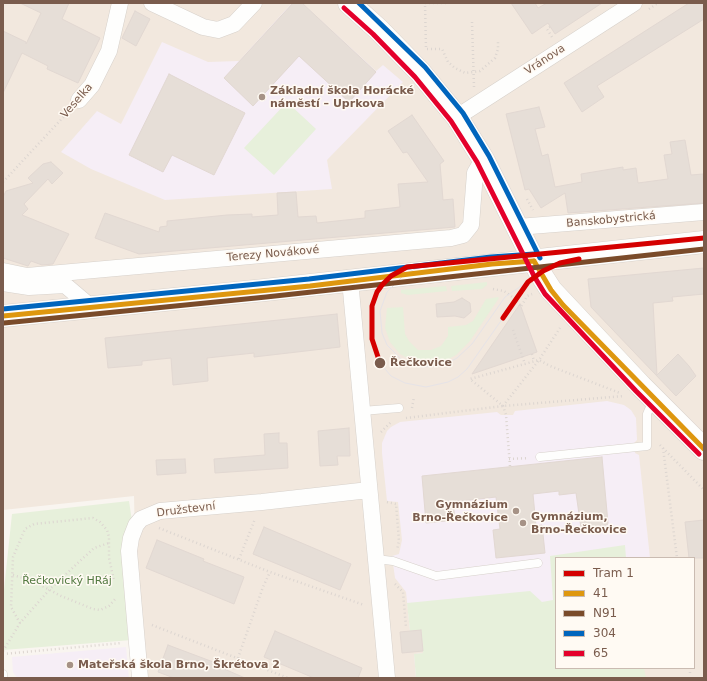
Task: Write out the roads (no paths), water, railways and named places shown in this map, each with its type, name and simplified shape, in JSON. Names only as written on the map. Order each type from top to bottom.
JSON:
[{"type":"street","name":"Veselka","points":[[79,100],[92,85],[109,51],[120,3]]},
{"type":"street","points":[[152,3],[203,27],[218,30],[234,24],[254,3]]},
{"type":"street","points":[[349,3],[378,29],[420,72],[458,117],[483,159],[534,261],[551,290],[654,399],[704,449]]},
{"type":"street","name":"Vránova","points":[[458,117],[634,3]]},
{"type":"street","name":"Terezy Novákové","points":[[3,271],[28,276],[451,238],[463,234],[471,225],[475,173],[483,159]]},
{"type":"street","name":"Banskobystrická","points":[[518,227],[704,212]]},
{"type":"street","points":[[3,316],[704,242]]},
{"type":"street","points":[[350,280],[369,490],[382,560],[387,678]]},
{"type":"street","points":[[3,283],[29,287],[65,285],[91,307]]},
{"type":"street","name":"Družstevní","points":[[140,678],[129,552],[131,538],[136,525],[146,516],[160,511],[262,502],[369,490]]},
{"type":"lane","points":[[537,457],[647,446],[647,414],[654,399]]},
{"type":"lane","points":[[362,412],[399,408]]},
{"type":"lane","points":[[382,560],[436,576],[538,563]]},
{"type":"tram line","name":"1","points":[[380,363],[372,339],[372,306],[377,292],[382,285],[391,276],[407,267],[704,238]]},
{"type":"tram line","name":"1","points":[[503,318],[528,282],[543,271],[560,263],[579,259]]},
{"type":"tram line","points":[[437,265],[417,268],[405,274],[387,292],[380,311],[382,333],[387,345],[401,359],[412,365],[423,367],[444,365],[457,358],[472,344],[505,297],[543,271]]},
{"type":"tram line","points":[[380,363],[391,376],[405,383],[426,387],[448,382],[458,377],[467,369],[503,318]]},
{"type":"place","name":"Základní škola Horácké náměstí – Uprkova","points":[[262,97]]},
{"type":"place","name":"Řečkovice","points":[[380,363]]},
{"type":"place","name":"Gymnázium Brno-Řečkovice","points":[[516,511]]},
{"type":"place","name":"Gymnázium, Brno-Řečkovice","points":[[523,523]]},
{"type":"place","name":"Mateřská škola Brno, Škrétova 2","points":[[70,665]]},
{"type":"park label","name":"Řečkovický HRáj","points":[[67,581]]}]
